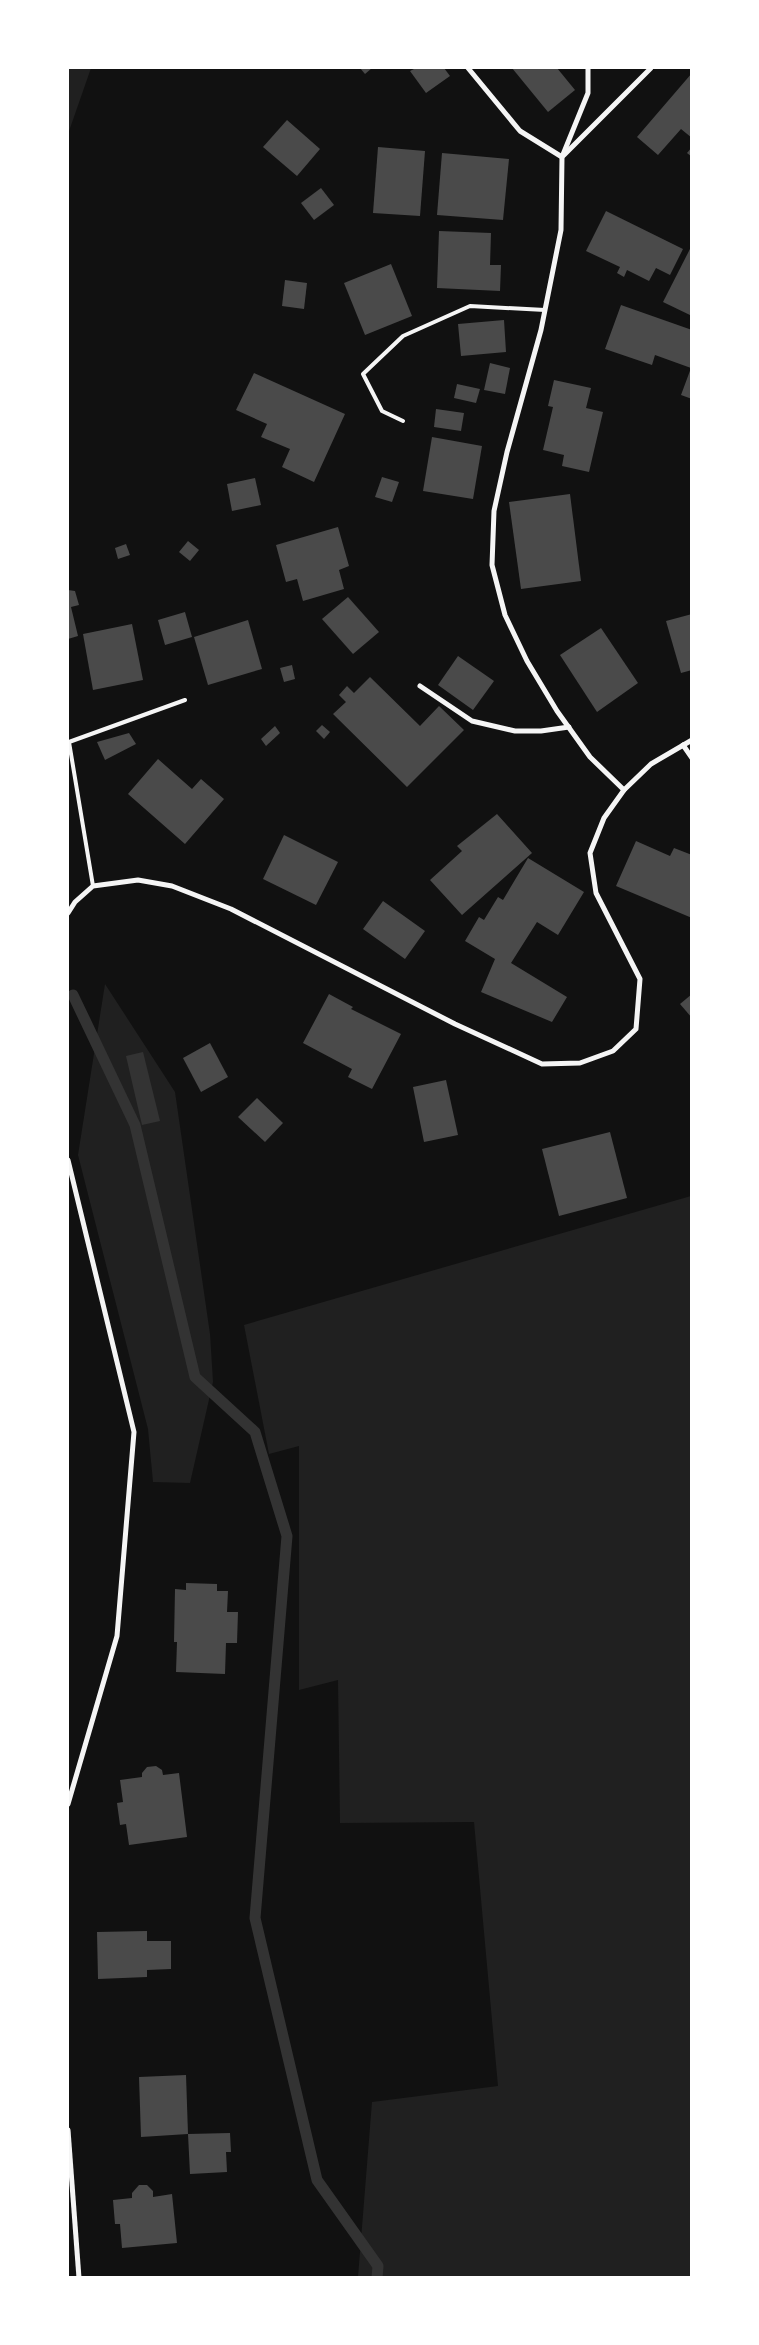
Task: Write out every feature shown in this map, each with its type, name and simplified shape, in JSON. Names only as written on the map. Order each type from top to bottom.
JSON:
[{"type":"street","points":[[468,68],[520,131],[562,157]]},
{"type":"street","points":[[588,68],[588,94],[562,157],[561,230],[545,310],[507,452],[494,511],[492,565],[509,622],[527,660],[569,728],[590,757],[624,790]]},
{"type":"street","points":[[562,157],[651,68]]},
{"type":"street","points":[[420,686],[472,722],[515,730],[542,731],[569,728]]},
{"type":"street","points":[[68,913],[76,902],[93,886],[138,880],[172,886],[231,909],[455,1024],[542,1064],[580,1063],[613,1051],[636,1028],[640,979],[596,893],[590,853],[604,818],[624,790],[651,764],[692,740]]},
{"type":"street","points":[[683,745],[692,758]]},
{"type":"street","points":[[68,1160],[134,1432],[117,1636],[68,1804]]},
{"type":"street","points":[[68,2130],[79,2278]]},
{"type":"lane","points":[[403,421],[382,411],[363,374],[403,336],[470,306],[545,310]]},
{"type":"lane","points":[[93,886],[69,742],[185,700]]},
{"type":"shaded area","points":[[68,68],[91,68],[68,134]]},
{"type":"shaded area","points":[[105,984],[175,1092],[210,1334],[213,1382],[190,1483],[153,1482],[148,1429],[78,1155]]},
{"type":"shaded area","points":[[143,1052],[160,1121],[142,1125],[126,1056]]},
{"type":"shaded area","points":[[691,1196],[691,2277],[358,2277],[372,2102],[498,2086],[474,1822],[340,1823],[338,1680],[299,1690],[299,1446],[269,1454],[244,1325]]},
{"type":"building","points":[[360,68],[372,68],[365,74]]},
{"type":"building","points":[[416,68],[444,68],[450,76],[426,93],[410,71]]},
{"type":"building","points":[[512,68],[557,68],[575,90],[548,112]]},
{"type":"building","points":[[692,73],[692,138],[681,129],[658,155],[637,137]]},
{"type":"building","points":[[287,120],[320,149],[297,176],[263,147]]},
{"type":"building","points":[[378,147],[425,151],[420,216],[373,213]]},
{"type":"building","points":[[692,147],[692,157],[687,153]]},
{"type":"building","points":[[442,153],[509,159],[503,220],[437,215]]},
{"type":"building","points":[[321,188],[334,205],[314,220],[301,203]]},
{"type":"building","points":[[606,211],[683,249],[670,275],[656,268],[649,281],[627,270],[624,277],[617,273],[620,267],[586,251]]},
{"type":"building","points":[[439,231],[491,233],[490,265],[501,265],[500,291],[437,288]]},
{"type":"building","points":[[692,245],[692,316],[663,302]]},
{"type":"building","points":[[391,264],[412,316],[365,335],[344,283]]},
{"type":"building","points":[[285,280],[307,283],[304,309],[282,306]]},
{"type":"building","points":[[621,305],[692,330],[692,399],[681,395],[691,368],[655,355],[652,365],[605,349]]},
{"type":"building","points":[[504,320],[506,352],[461,356],[458,324]]},
{"type":"building","points":[[490,363],[510,368],[505,394],[484,390]]},
{"type":"building","points":[[254,373],[345,414],[314,482],[282,467],[290,449],[261,437],[267,424],[236,410]]},
{"type":"building","points":[[554,380],[591,388],[586,408],[603,412],[589,472],[562,466],[564,455],[543,450],[553,407],[548,406]]},
{"type":"building","points":[[457,384],[480,389],[476,403],[454,398]]},
{"type":"building","points":[[436,409],[464,413],[461,431],[434,427]]},
{"type":"building","points":[[432,437],[482,446],[473,499],[423,491]]},
{"type":"building","points":[[382,477],[399,482],[392,502],[375,497]]},
{"type":"building","points":[[255,478],[261,505],[232,511],[227,484]]},
{"type":"building","points":[[570,494],[581,581],[521,589],[509,502]]},
{"type":"building","points":[[338,527],[349,566],[339,570],[344,589],[303,601],[297,579],[286,582],[276,545]]},
{"type":"building","points":[[188,541],[199,550],[190,561],[179,552]]},
{"type":"building","points":[[126,544],[130,555],[118,559],[115,548]]},
{"type":"building","points":[[68,590],[75,591],[79,605],[71,607],[78,636],[68,639]]},
{"type":"building","points":[[348,597],[379,632],[353,654],[322,619]]},
{"type":"building","points":[[185,612],[192,637],[165,645],[158,620]]},
{"type":"building","points":[[692,614],[692,670],[681,673],[666,621]]},
{"type":"building","points":[[248,620],[262,669],[208,685],[194,637]]},
{"type":"building","points":[[132,624],[143,680],[93,690],[83,634]]},
{"type":"building","points":[[601,628],[638,683],[597,712],[560,655]]},
{"type":"building","points":[[458,656],[494,681],[473,710],[438,685]]},
{"type":"building","points":[[292,665],[295,679],[284,682],[280,668]]},
{"type":"building","points":[[370,677],[420,726],[439,706],[464,730],[407,787],[333,714],[346,702],[339,695],[347,686],[354,693]]},
{"type":"building","points":[[322,725],[330,732],[324,739],[316,731]]},
{"type":"building","points":[[275,726],[280,733],[266,746],[261,739]]},
{"type":"building","points":[[129,733],[136,744],[105,760],[97,742]]},
{"type":"building","points":[[158,759],[192,789],[201,779],[224,799],[185,844],[128,794]]},
{"type":"building","points":[[497,814],[532,853],[462,915],[430,880],[462,851],[457,846]]},
{"type":"building","points":[[284,835],[338,862],[316,905],[263,879]]},
{"type":"building","points":[[636,841],[670,856],[674,848],[692,855],[692,918],[616,886]]},
{"type":"building","points":[[528,858],[584,892],[558,935],[537,922],[511,963],[567,997],[552,1022],[481,992],[495,959],[465,941],[479,917],[484,920],[498,897],[503,900]]},
{"type":"building","points":[[383,901],[425,931],[405,959],[363,929]]},
{"type":"building","points":[[329,994],[353,1007],[351,1009],[401,1034],[372,1089],[348,1077],[352,1069],[303,1043]]},
{"type":"building","points":[[692,994],[692,1018],[680,1004]]},
{"type":"building","points":[[210,1043],[228,1077],[201,1092],[183,1058]]},
{"type":"building","points":[[446,1080],[458,1135],[424,1142],[413,1087]]},
{"type":"building","points":[[257,1098],[283,1123],[265,1142],[238,1117]]},
{"type":"building","points":[[610,1132],[627,1198],[559,1216],[542,1149]]},
{"type":"building","points":[[186,1583],[217,1584],[217,1591],[228,1591],[227,1612],[238,1612],[237,1643],[226,1643],[225,1674],[176,1672],[177,1642],[174,1642],[175,1589],[186,1590]]},
{"type":"building","points":[[156,1766],[162,1770],[163,1775],[179,1773],[187,1837],[129,1845],[126,1824],[120,1825],[117,1803],[123,1802],[120,1780],[142,1777],[142,1773],[147,1767]]},
{"type":"building","points":[[147,1931],[147,1941],[171,1941],[171,1969],[147,1970],[147,1977],[98,1979],[97,1932]]},
{"type":"building","points":[[186,2075],[188,2134],[141,2137],[139,2077]]},
{"type":"building","points":[[230,2133],[231,2152],[226,2152],[227,2172],[190,2174],[188,2134]]},
{"type":"building","points":[[139,2185],[147,2185],[153,2191],[153,2197],[172,2194],[177,2243],[122,2248],[120,2224],[115,2224],[113,2200],[132,2198],[132,2193]]},
{"type":"waterway","points":[[73,995],[135,1125],[195,1377],[255,1432],[287,1536],[255,1918],[317,2180],[378,2266],[377,2278]]}]
